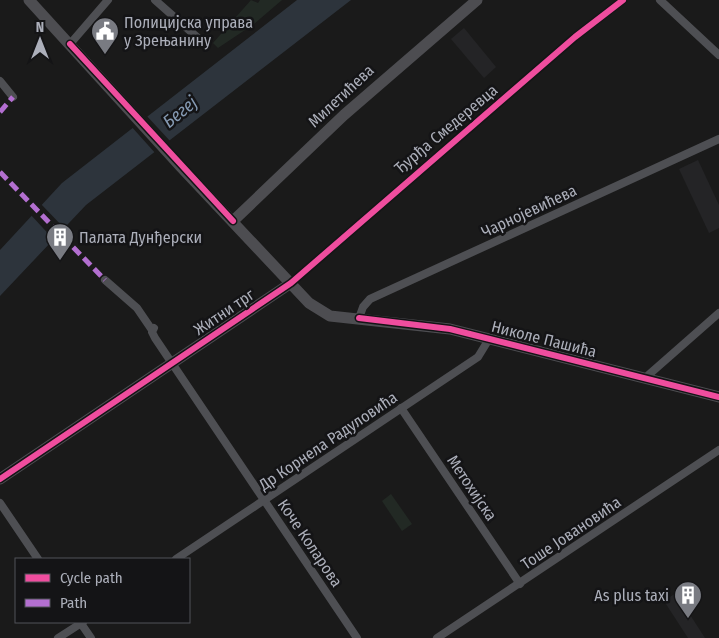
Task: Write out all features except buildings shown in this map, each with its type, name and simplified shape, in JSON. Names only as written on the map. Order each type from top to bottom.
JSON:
[{"type":"main road","name":"Николе Пашића","points":[[29,0],[180,167],[309,303],[323,313],[330,316],[421,324],[489,339],[719,397]]},
{"type":"main road","name":"Милетићева","points":[[233,222],[344,115],[477,0]]},
{"type":"main road","name":"Житни трг","points":[[0,479],[291,283]]},
{"type":"street","points":[[70,44],[108,0]]},
{"type":"street","points":[[155,0],[206,45]]},
{"type":"street","name":"Ђурђа Смедеревца","points":[[291,283],[567,44],[623,0]]},
{"type":"street","points":[[660,0],[719,55]]},
{"type":"street","points":[[0,81],[13,97]]},
{"type":"street","name":"Чарнојевићева","points":[[359,318],[363,308],[370,299],[719,139]]},
{"type":"street","points":[[105,280],[137,308],[153,329],[155,338],[173,363]]},
{"type":"street","points":[[645,378],[719,312]]},
{"type":"street","name":"Др Корнела Радуловића","points":[[177,558],[478,357],[489,339]]},
{"type":"street","name":"Коче Коларова","points":[[173,363],[357,638]]},
{"type":"street","name":"Метохијска","points":[[401,408],[520,584]]},
{"type":"street","name":"Тоше Јовановића","points":[[437,638],[719,450]]},
{"type":"street","points":[[0,504],[37,558]]},
{"type":"street","points":[[58,638],[80,623]]},
{"type":"street","points":[[82,623],[91,638]]},
{"type":"shaded area","points":[[251,0],[258,3],[260,0],[282,0],[254,24],[218,48],[213,43]]},
{"type":"shaded area","points":[[464,28],[496,67],[484,78],[451,39]]},
{"type":"shaded area","points":[[698,160],[719,205],[719,228],[709,233],[679,169]]},
{"type":"shaded area","points":[[391,494],[412,524],[402,531],[382,501]]},
{"type":"shaded area","points":[[676,593],[705,638],[688,638],[664,601]]},
{"type":"water","name":"Бегеј","points":[[297,0],[351,0],[86,205],[0,296],[0,250],[62,183]]},
{"type":"pier","points":[[145,114],[171,142],[156,154],[130,125]]},
{"type":"pier","points":[[40,203],[66,230],[55,241],[30,214]]},
{"type":"marked path","points":[[0,112],[13,97]]},
{"type":"marked path","points":[[0,172],[105,280]]},
{"type":"cycle path","points":[[0,479],[291,283],[575,37],[623,0]]},
{"type":"cycle path","points":[[70,44],[233,221]]},
{"type":"cycle path","points":[[359,318],[450,329],[719,397]]},
{"type":"place","name":"Полицијска управа у Зрењанину","points":[[105,55]]},
{"type":"place","name":"Палата Дунђерски","points":[[60,261]]},
{"type":"place","name":"As plus taxi","points":[[688,619]]}]
